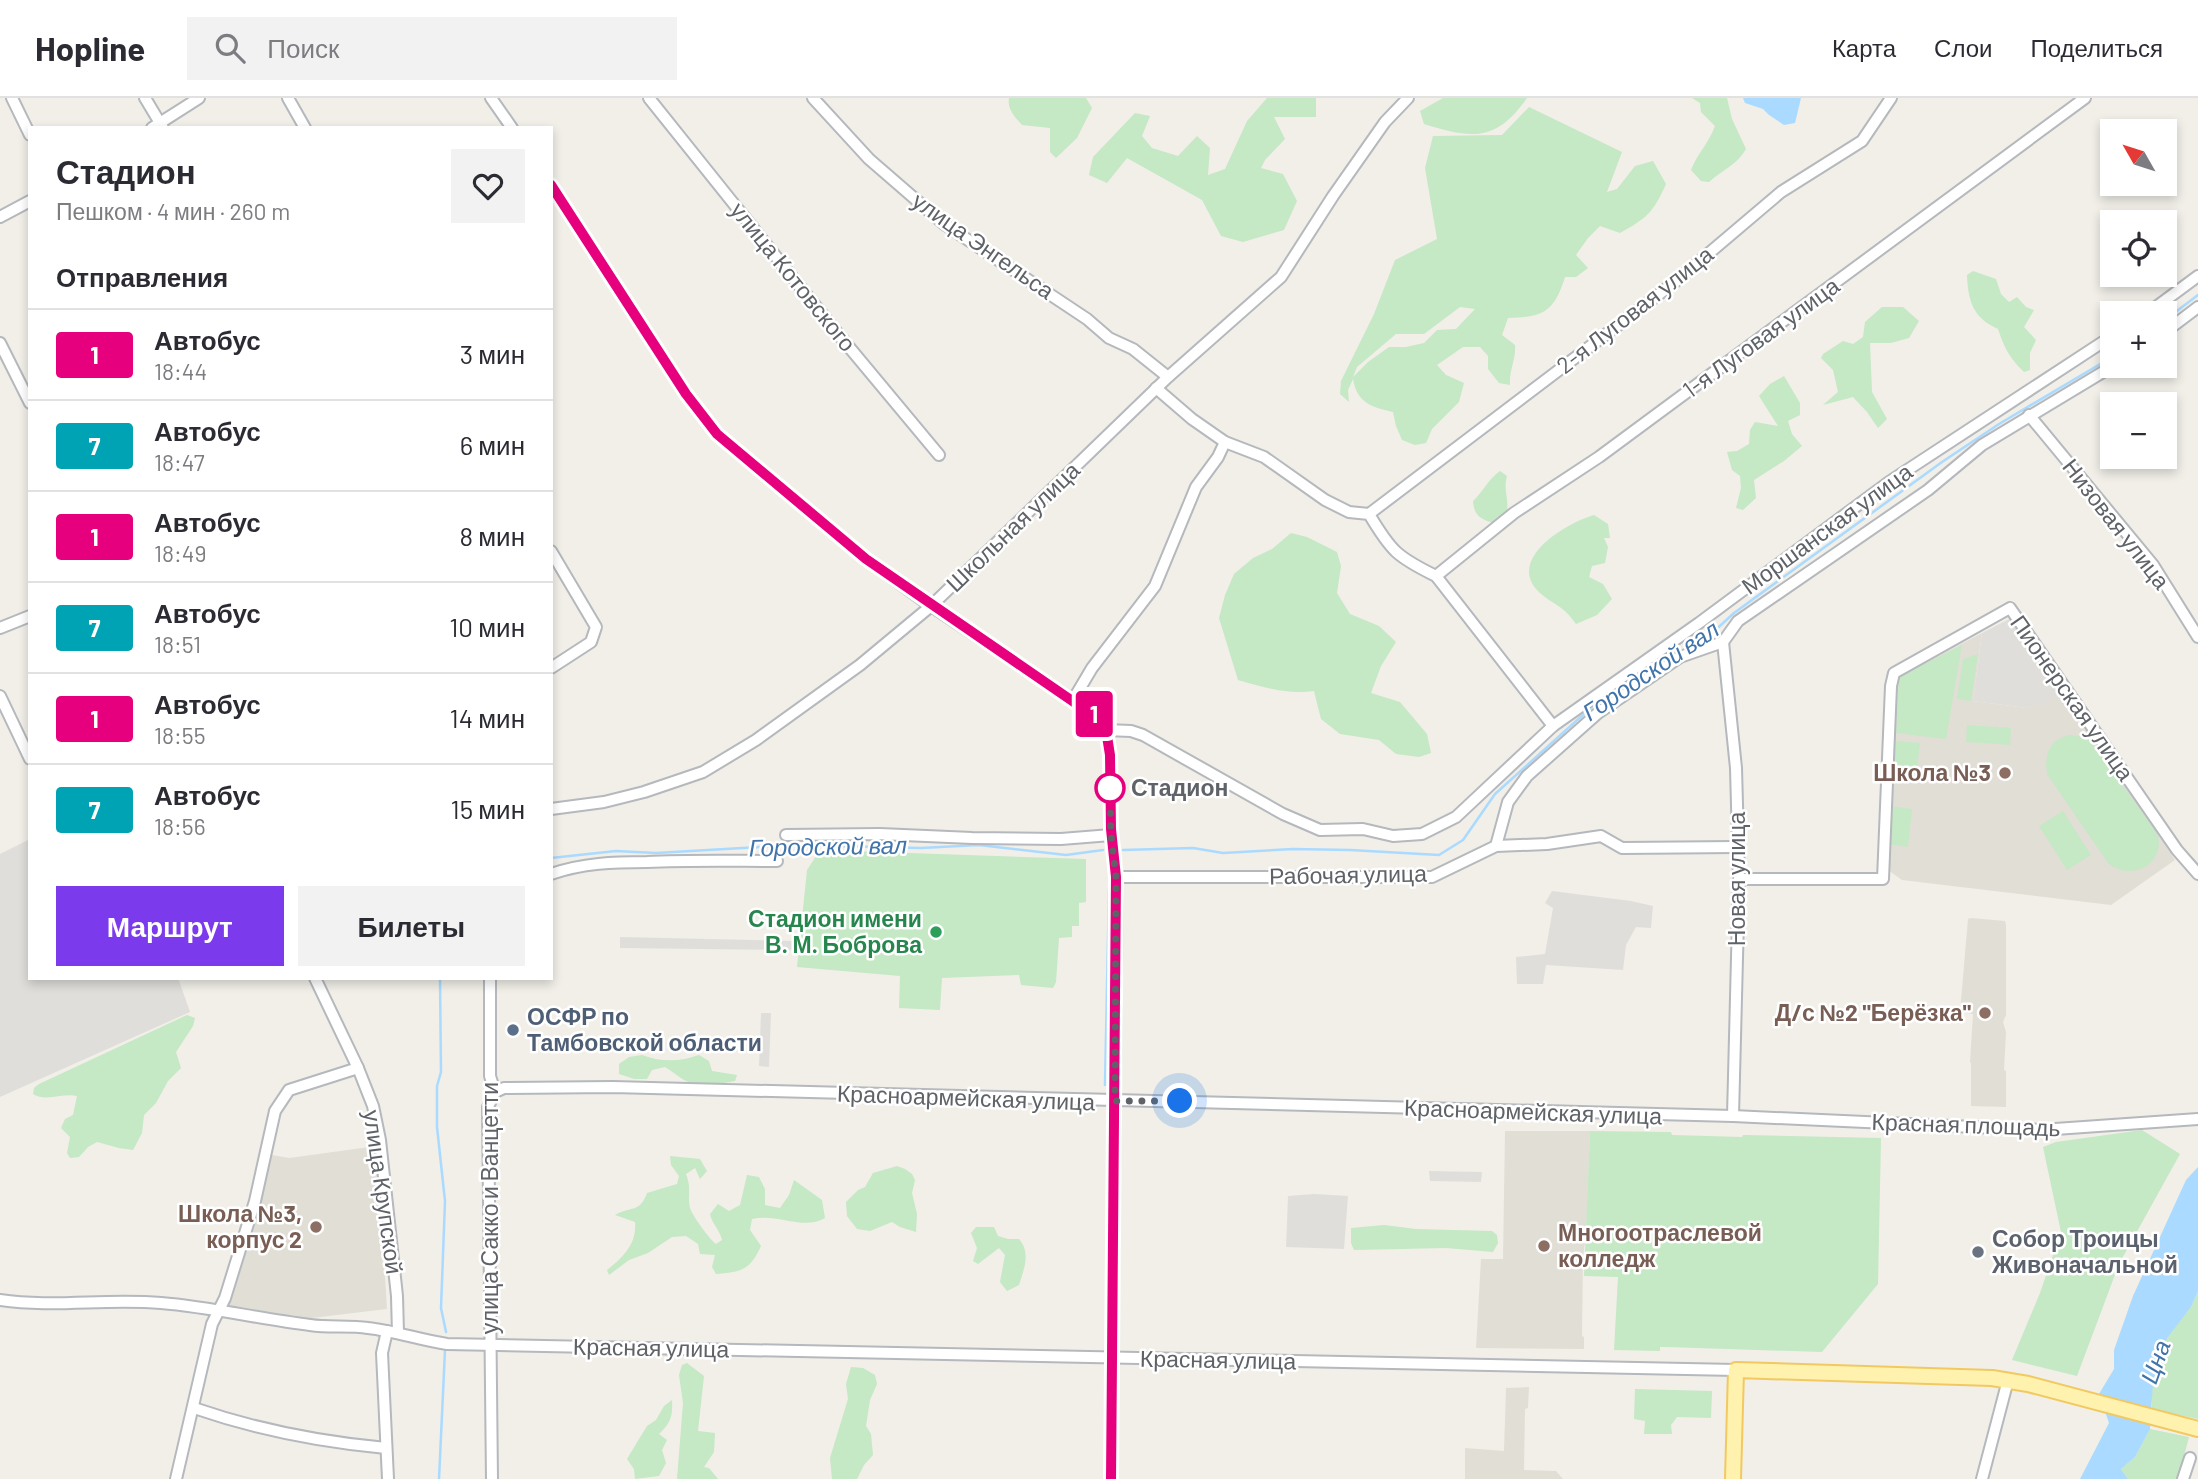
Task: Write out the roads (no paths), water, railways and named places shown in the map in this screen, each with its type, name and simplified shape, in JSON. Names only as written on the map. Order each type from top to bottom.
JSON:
[{"type":"main road","points":[[1733,1479],[1736,1370],[2008,1380],[2198,1429]]},
{"type":"street","points":[[12,98],[28,131]]},
{"type":"street","points":[[145,98],[158,126],[199,98]]},
{"type":"street","points":[[288,98],[305,126]]},
{"type":"street","points":[[491,98],[511,126]]},
{"type":"street","name":"улица Котовского","points":[[649,98],[834,330],[939,455]]},
{"type":"street","name":"улица Энгельса","points":[[813,98],[869,159],[944,224],[1087,319],[1110,338],[1133,349],[1168,377]]},
{"type":"street","name":"Школьная улица","points":[[553,809],[617,799],[703,772],[755,740],[860,665],[931,606],[1156,388],[1281,277],[1385,122],[1408,98]]},
{"type":"street","name":"2-я Луговая улица","points":[[1369,514],[1675,282],[1781,192],[1862,141],[1891,98]]},
{"type":"street","name":"1-я Луговая улица","points":[[1436,576],[1514,513],[1599,457],[2085,98]]},
{"type":"street","points":[[553,188],[686,394],[717,434],[866,559],[931,606],[1073,700],[1100,720],[1106,730],[1110,755],[1111,835],[1116,877],[1111,1479]]},
{"type":"street","points":[[0,217],[28,202]]},
{"type":"street","points":[[2164,301],[2198,276]]},
{"type":"street","points":[[2177,323],[2198,307]]},
{"type":"street","points":[[0,343],[28,398]]},
{"type":"street","name":"Моршанская улица","points":[[1456,817],[1553,726],[1699,623],[1889,482],[2100,345]]},
{"type":"street","name":"Моршанская улица","points":[[1723,642],[1738,621],[1928,490],[1982,445],[2100,374]]},
{"type":"street","points":[[1156,388],[1192,419],[1225,442],[1264,457],[1325,500],[1349,512],[1369,514],[1388,546],[1409,563],[1436,576],[1553,726]]},
{"type":"street","name":"Низовая улица","points":[[2029,415],[2154,565],[2198,637]]},
{"type":"street","points":[[1073,700],[1092,668],[1155,586],[1196,487],[1218,457],[1225,442]]},
{"type":"street","points":[[553,554],[596,627],[591,642],[553,667]]},
{"type":"street","name":"Пионерская улица","points":[[1738,879],[1883,879],[1891,686],[1894,673],[2010,608],[2177,850],[2198,874]]},
{"type":"street","points":[[0,628],[28,617]]},
{"type":"street","points":[[1496,846],[1508,802],[1527,776],[1608,706],[1680,657],[1723,642]]},
{"type":"street","name":"Новая улица","points":[[1723,642],[1737,768],[1738,879],[1733,1116]]},
{"type":"street","points":[[0,696],[28,755]]},
{"type":"street","name":"Рабочая улица","points":[[1106,730],[1131,731],[1143,735],[1283,814],[1320,830],[1363,828],[1393,836],[1422,834],[1456,817]]},
{"type":"street","points":[[786,835],[880,834],[1061,839],[1111,835]]},
{"type":"street","name":"Рабочая улица","points":[[1116,877],[1432,877],[1496,846],[1547,844],[1601,836],[1622,848],[1737,847]]},
{"type":"street","points":[[553,873],[573,867],[611,862],[673,859],[776,861]]},
{"type":"street","name":"улица Крупской","points":[[316,980],[358,1068],[373,1106],[380,1140],[397,1296],[393,1332],[382,1353],[388,1479]]},
{"type":"street","name":"улица Сакко и Ванцетти","points":[[490,980],[491,1076],[495,1093],[488,1107],[492,1479]]},
{"type":"street","points":[[176,1479],[212,1324],[220,1311],[255,1201],[275,1111],[289,1090],[358,1068]]},
{"type":"street","name":"Красноармейская улица","points":[[495,1093],[504,1088],[613,1087],[1733,1116]]},
{"type":"street","name":"Красная площадь","points":[[1733,1116],[2041,1130],[2198,1119]]},
{"type":"street","name":"Красная улица","points":[[0,1300],[159,1303],[307,1325],[369,1328],[447,1344],[1736,1370]]},
{"type":"street","points":[[1982,1479],[2008,1380]]},
{"type":"street","points":[[194,1408],[243,1425],[332,1443],[386,1448]]},
{"type":"street","points":[[2183,1479],[2190,1458]]},
{"type":"water","points":[[1743,98],[1801,98],[1795,123],[1784,125],[1763,109],[1745,103]]},
{"type":"water","name":"Цна","points":[[2198,1167],[2198,1291],[2191,1307],[2167,1338],[2153,1382],[2150,1429],[2135,1457],[2121,1469],[2128,1479],[2080,1479],[2109,1423],[2099,1394],[2114,1369],[2114,1350],[2133,1296],[2186,1180]]},
{"type":"waterway","name":"Городской вал","points":[[2177,311],[2198,295]]},
{"type":"waterway","name":"Городской вал","points":[[1698,646],[1734,613],[1942,462],[1999,424],[2100,364]]},
{"type":"waterway","name":"Городской вал","points":[[1123,850],[1193,848],[1223,853],[1293,849],[1439,855],[1463,840],[1495,794],[1595,704],[1664,662]]},
{"type":"waterway","name":"Городской вал","points":[[553,858],[616,851],[656,853],[797,845],[921,848],[979,845],[1066,855],[1103,850]]},
{"type":"waterway","points":[[1105,1085],[1109,890]]},
{"type":"waterway","name":"Городской вал","points":[[440,980],[441,1072],[437,1086],[437,1127],[445,1201],[441,1308],[446,1332]]},
{"type":"waterway","name":"Городской вал","points":[[439,1479],[445,1350]]},
{"type":"place","name":"Школа №3","points":[[2005,773]]},
{"type":"place","name":"Стадион","points":[[1110,788]]},
{"type":"place","name":"Стадион имени В. М. Боброва","points":[[936,932]]},
{"type":"place","name":"Д/с №2 \"Берёзка\"","points":[[1985,1013]]},
{"type":"place","name":"ОСФР по Тамбовской области","points":[[513,1030]]},
{"type":"place","name":"Школа №3, корпус 2","points":[[316,1227]]},
{"type":"place","name":"Многоотраслевой колледж","points":[[1544,1246]]},
{"type":"place","name":"Собор Троицы Живоначальной","points":[[1978,1252]]}]
